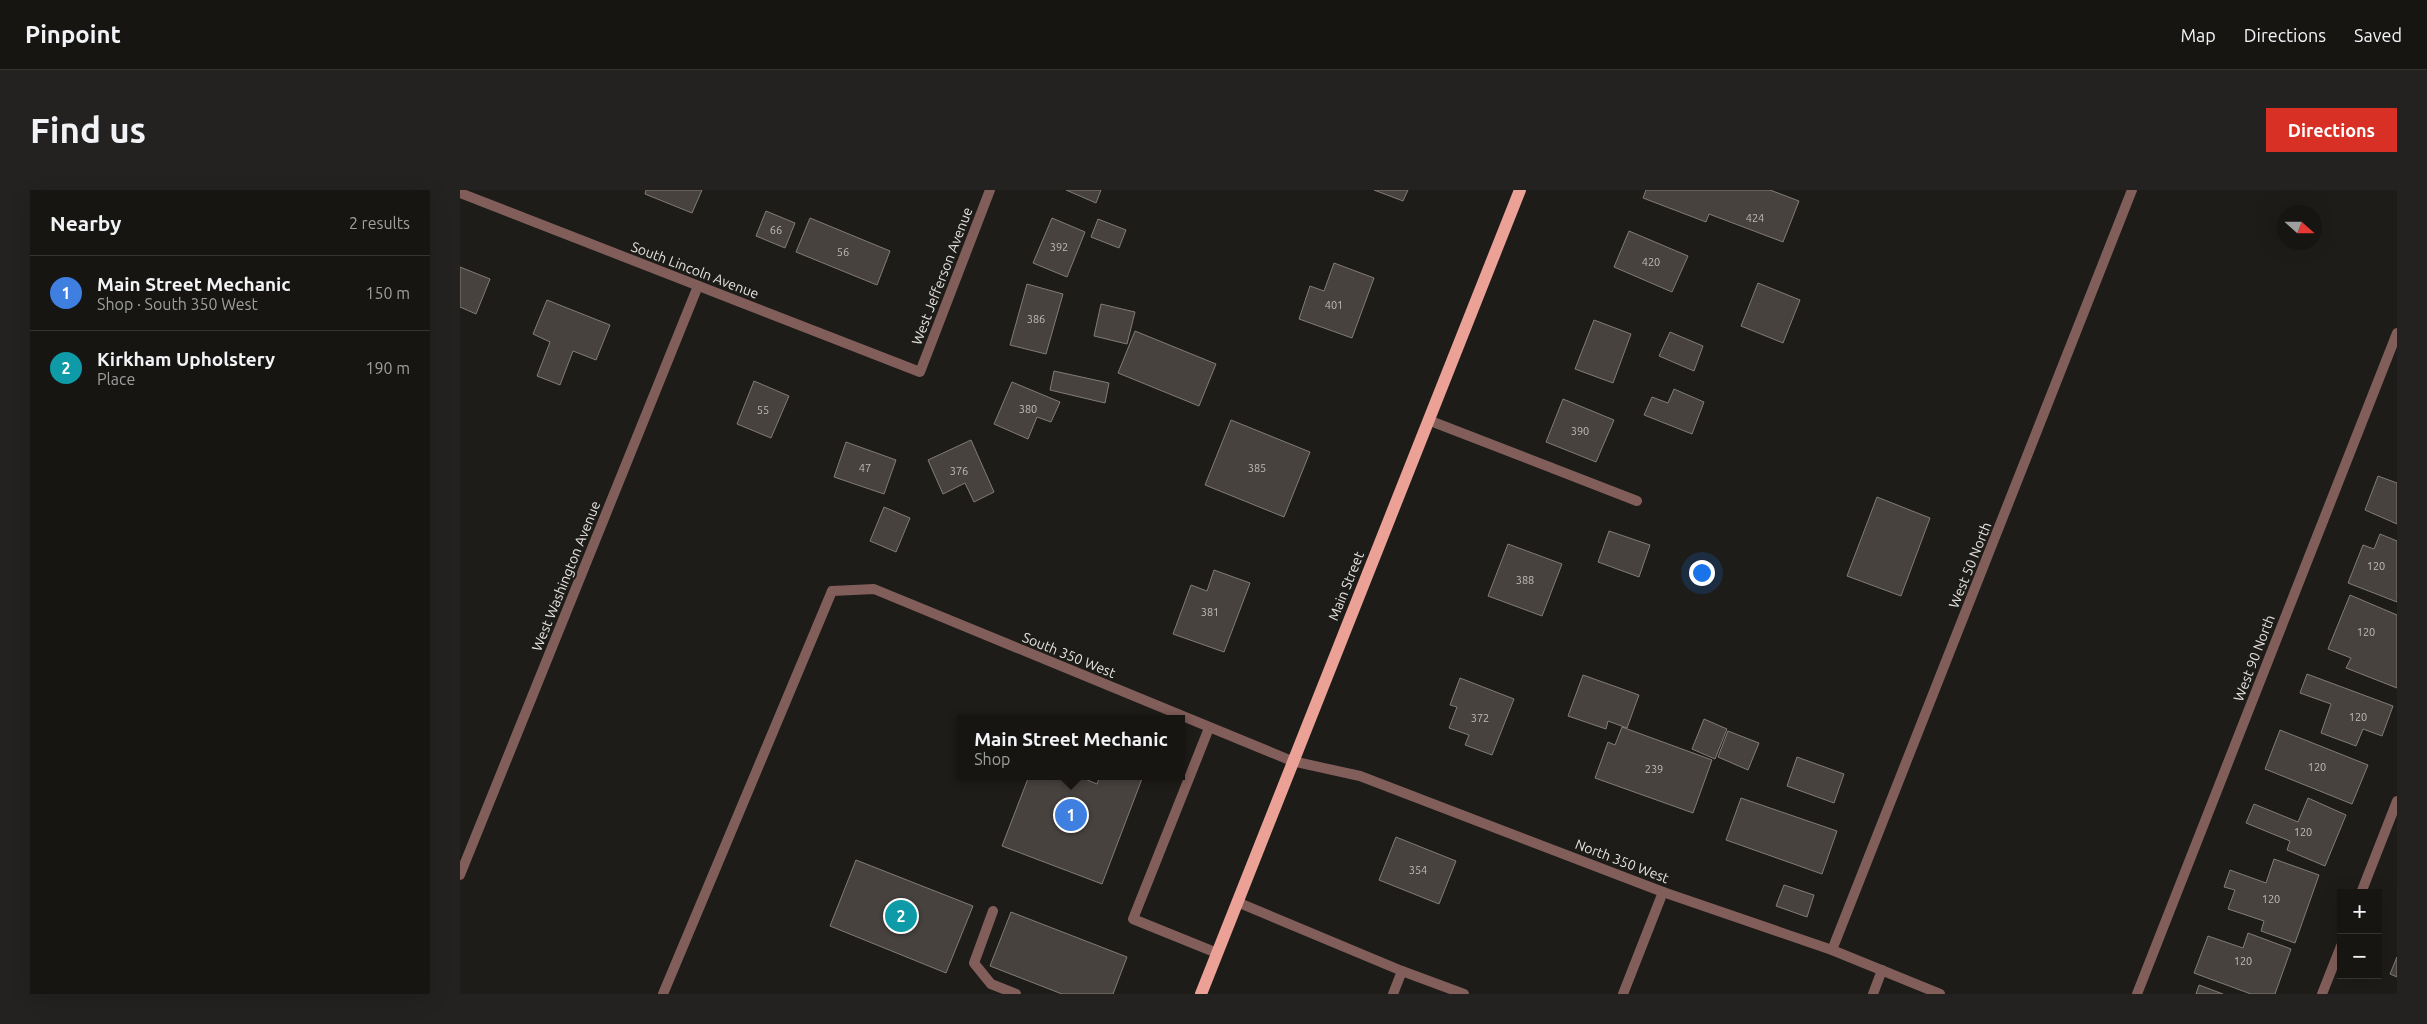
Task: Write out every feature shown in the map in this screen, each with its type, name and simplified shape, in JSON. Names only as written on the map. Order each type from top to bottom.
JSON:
[{"type":"main road","name":"Main Street","points":[[1201,994],[1520,190]]},
{"type":"street","name":"West Jefferson Avenue","points":[[920,372],[990,190]]},
{"type":"street","name":"West 50 North","points":[[1832,950],[2132,190]]},
{"type":"street","name":"South Lincoln Avenue","points":[[460,193],[920,372]]},
{"type":"street","name":"West Washington Avenue","points":[[460,875],[698,286]]},
{"type":"street","name":"West 90 North","points":[[2137,994],[2397,333]]},
{"type":"street","points":[[1428,420],[1638,501]]},
{"type":"street","name":"South 350 West","points":[[663,994],[832,591],[874,589],[1178,715]]},
{"type":"street","name":"South 350 West","points":[[1185,718],[1292,761]]},
{"type":"street","points":[[1209,728],[1133,920],[1217,952]]},
{"type":"street","name":"North 350 West","points":[[1292,761],[1360,776],[1663,892],[1832,950],[1940,994]]},
{"type":"street","points":[[2363,889],[2397,801]]},
{"type":"street","points":[[1623,994],[1663,892]]},
{"type":"street","points":[[1237,902],[1402,971],[1464,994]]},
{"type":"street","points":[[993,911],[974,963],[991,984],[1016,994]]},
{"type":"street","points":[[2322,994],[2337,956]]},
{"type":"street","points":[[1873,994],[1882,970]]},
{"type":"street","points":[[1393,994],[1402,971]]},
{"type":"building","points":[[646,190],[702,190],[692,213],[645,194]]},
{"type":"building","points":[[1066,190],[1101,190],[1096,203]]},
{"type":"building","points":[[1374,190],[1408,190],[1403,201]]},
{"type":"building","points":[[1646,190],[1770,190],[1799,201],[1783,242],[1709,214],[1706,222],[1643,198]]},
{"type":"building","points":[[766,211],[795,223],[785,248],[756,236]]},
{"type":"building","points":[[810,218],[890,251],[877,285],[796,252]]},
{"type":"building","points":[[1052,218],[1085,232],[1067,277],[1033,263]]},
{"type":"building","points":[[1098,219],[1126,230],[1119,248],[1091,237]]},
{"type":"building","points":[[1629,231],[1688,256],[1672,292],[1614,267]]},
{"type":"building","points":[[1334,263],[1374,278],[1352,338],[1299,319],[1310,286],[1324,291]]},
{"type":"building","points":[[460,267],[490,279],[476,314],[460,307]]},
{"type":"building","points":[[1758,283],[1800,300],[1783,343],[1741,326]]},
{"type":"building","points":[[1027,284],[1063,294],[1046,354],[1010,345]]},
{"type":"building","points":[[547,300],[610,325],[596,360],[573,351],[560,385],[537,376],[550,342],[533,334]]},
{"type":"building","points":[[1101,304],[1135,312],[1127,344],[1094,336]]},
{"type":"building","points":[[1594,320],[1631,334],[1613,383],[1575,369]]},
{"type":"building","points":[[1135,331],[1216,364],[1199,406],[1118,373]]},
{"type":"building","points":[[1670,332],[1703,346],[1694,371],[1659,356]]},
{"type":"building","points":[[1054,371],[1109,383],[1105,403],[1050,390]]},
{"type":"building","points":[[754,381],[789,396],[771,438],[737,424]]},
{"type":"building","points":[[1012,382],[1060,402],[1051,422],[1037,417],[1028,439],[994,424]]},
{"type":"building","points":[[1674,389],[1704,402],[1692,434],[1644,415],[1652,397],[1668,403]]},
{"type":"building","points":[[1563,399],[1614,420],[1596,462],[1546,442]]},
{"type":"building","points":[[1231,420],[1310,452],[1284,517],[1205,485]]},
{"type":"building","points":[[971,440],[994,492],[974,502],[965,483],[943,494],[928,460]]},
{"type":"building","points":[[846,442],[896,460],[884,494],[834,477]]},
{"type":"building","points":[[2378,476],[2397,483],[2397,524],[2365,510]]},
{"type":"building","points":[[1877,497],[1930,518],[1901,596],[1847,576]]},
{"type":"building","points":[[884,507],[910,518],[896,552],[870,541]]},
{"type":"building","points":[[1609,531],[1650,545],[1639,577],[1598,562]]},
{"type":"building","points":[[2380,534],[2397,541],[2397,602],[2348,583],[2363,545],[2374,549]]},
{"type":"building","points":[[1508,544],[1562,564],[1542,616],[1488,596]]},
{"type":"building","points":[[1214,570],[1250,583],[1224,652],[1173,634],[1191,585],[1207,591]]},
{"type":"building","points":[[2350,595],[2397,615],[2397,688],[2346,668],[2351,658],[2328,649]]},
{"type":"building","points":[[2307,674],[2393,706],[2382,736],[2363,729],[2356,746],[2321,733],[2331,704],[2300,693]]},
{"type":"building","points":[[1583,675],[1639,695],[1627,728],[1608,721],[1606,729],[1568,716]]},
{"type":"building","points":[[1460,678],[1514,699],[1492,755],[1465,745],[1469,735],[1449,728],[1457,707],[1450,705]]},
{"type":"building","points":[[1704,719],[1727,729],[1715,759],[1692,749]]},
{"type":"building","points":[[1622,727],[1712,760],[1693,813],[1595,778],[1608,742],[1615,745]]},
{"type":"building","points":[[2280,730],[2368,765],[2352,804],[2265,769]]},
{"type":"building","points":[[1728,731],[1759,743],[1748,770],[1718,757]]},
{"type":"building","points":[[1797,757],[1844,774],[1834,803],[1787,786]]},
{"type":"building","points":[[1027,780],[1088,780],[1097,784],[1098,780],[1141,780],[1102,884],[1002,846]]},
{"type":"building","points":[[1741,798],[1837,831],[1822,874],[1726,840]]},
{"type":"building","points":[[2308,798],[2346,815],[2325,866],[2287,850],[2290,841],[2246,823],[2254,804],[2298,822]]},
{"type":"building","points":[[1396,837],[1456,861],[1439,904],[1379,880]]},
{"type":"building","points":[[2274,859],[2319,875],[2295,943],[2261,931],[2264,921],[2228,909],[2235,890],[2224,887],[2230,870],[2266,883]]},
{"type":"building","points":[[856,860],[973,906],[946,973],[830,926]]},
{"type":"building","points":[[1784,885],[1814,895],[1807,917],[1776,906]]},
{"type":"building","points":[[1011,912],[1127,957],[1113,994],[1062,994],[990,966]]},
{"type":"building","points":[[2248,933],[2291,949],[2275,994],[2251,994],[2194,973],[2208,936],[2243,948]]},
{"type":"building","points":[[2397,957],[2397,977],[2390,974]]},
{"type":"building","points":[[2199,985],[2223,994],[2196,994]]},
{"type":"place","name":"Main Street Mechanic","points":[[1071,815]]},
{"type":"place","name":"Kirkham Upholstery","points":[[901,916]]}]
